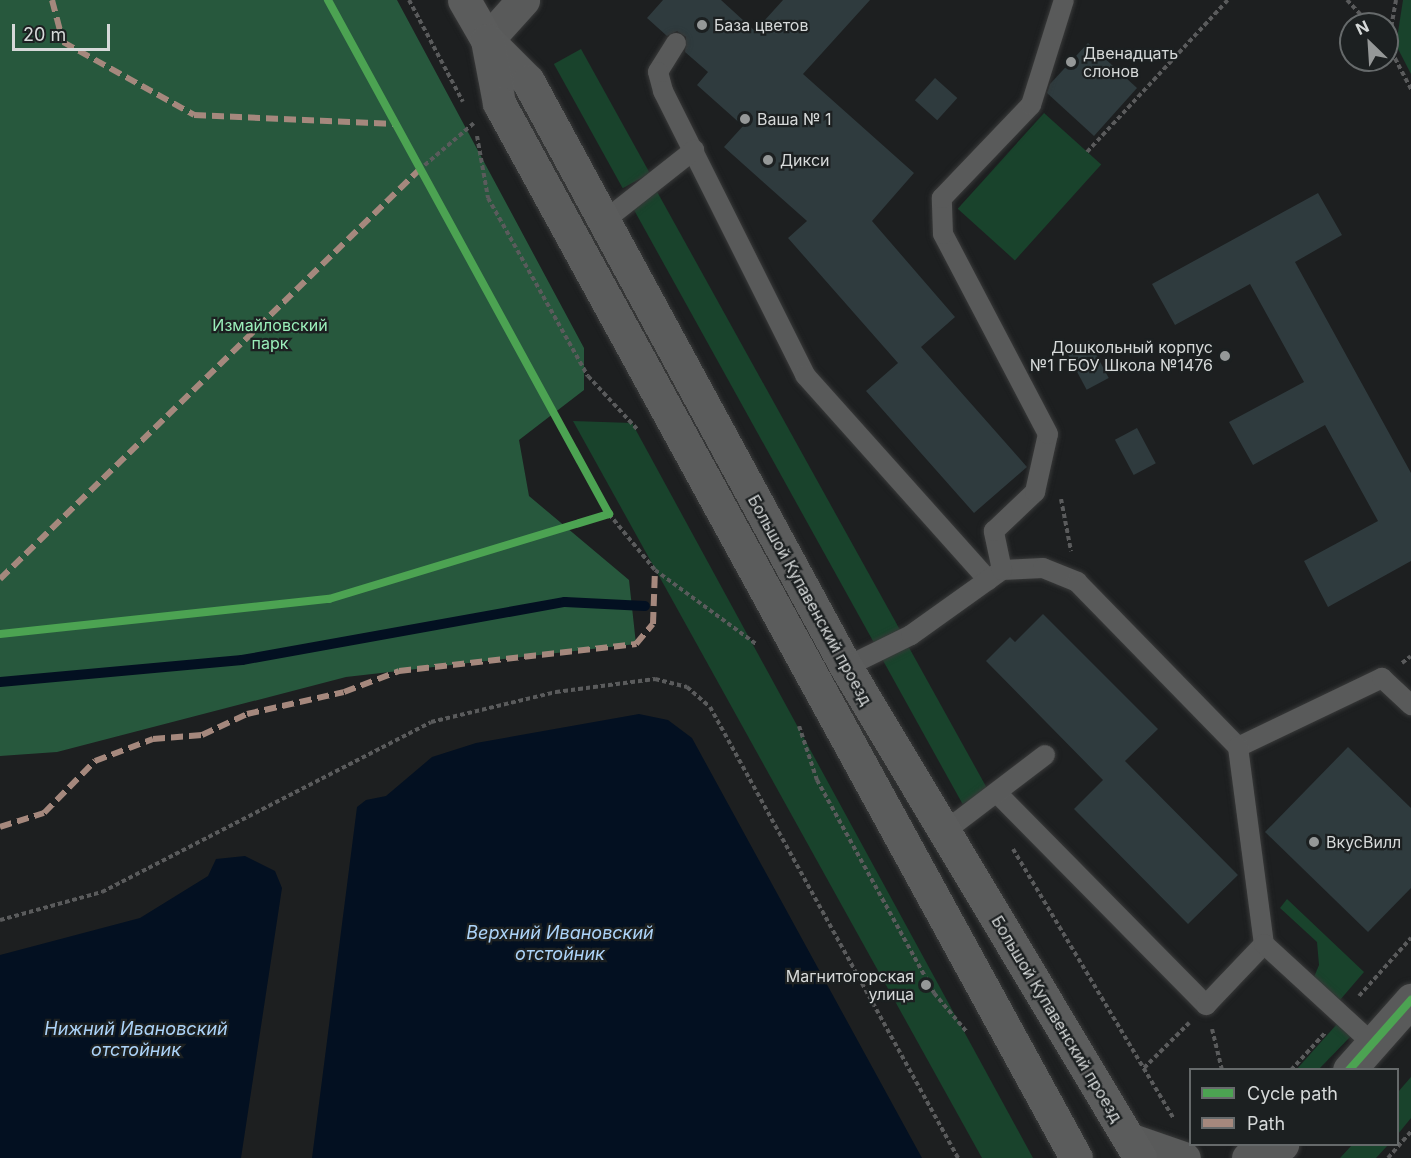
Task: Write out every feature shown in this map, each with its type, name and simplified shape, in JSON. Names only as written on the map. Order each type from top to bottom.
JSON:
[{"type":"main road","name":"Большой Купавенский проезд","points":[[464,0],[487,40],[528,81],[846,667],[1134,1148]]},
{"type":"main road","name":"Большой Купавенский проезд","points":[[487,40],[500,104],[1077,1158]]},
{"type":"street","points":[[487,40],[524,0]]},
{"type":"street","points":[[1351,1068],[1411,1000]]},
{"type":"street","points":[[1134,1148],[1182,1143]]},
{"type":"street","points":[[1248,1158],[1278,1146]]},
{"type":"street","points":[[1272,1158],[1281,1146]]},
{"type":"lane","points":[[995,575],[994,531],[1035,492],[1048,434],[943,234],[942,198],[1031,105],[1064,0]]},
{"type":"lane","points":[[676,44],[658,72],[663,91],[805,375],[995,575]]},
{"type":"lane","points":[[604,221],[694,150]]},
{"type":"lane","points":[[846,667],[911,635],[995,575],[1043,568],[1077,582],[1238,747],[1264,944],[1372,1043]]},
{"type":"lane","points":[[1238,747],[1382,678],[1411,705]]},
{"type":"lane","points":[[944,832],[1045,755]]},
{"type":"lane","points":[[991,798],[1206,1005],[1264,944]]},
{"type":"path","points":[[409,0],[474,122],[488,198],[588,376],[646,438]]},
{"type":"path","points":[[1086,152],[1228,0]]},
{"type":"path","points":[[1347,0],[1358,12]]},
{"type":"path","points":[[1399,66],[1411,89]]},
{"type":"path","points":[[419,170],[474,122]]},
{"type":"path","points":[[414,161],[425,180]]},
{"type":"path","points":[[1060,491],[1077,582]]},
{"type":"path","points":[[603,504],[655,570],[764,650],[753,630]]},
{"type":"path","points":[[597,518],[609,514]]},
{"type":"path","points":[[0,920],[102,892],[431,722],[556,692],[655,679],[687,687],[710,707],[958,1158]]},
{"type":"path","points":[[798,724],[817,780],[934,993],[969,1035]]},
{"type":"path","points":[[991,798],[1144,1068],[1182,1143]]},
{"type":"path","points":[[1144,1068],[1206,1005]]},
{"type":"path","points":[[1206,1005],[1222,1068]]},
{"type":"path","points":[[1399,1146],[1411,1132]]},
{"type":"path","points":[[1388,1158],[1399,1146]]},
{"type":"green space","name":"Измайловский парк","points":[[0,0],[397,0],[584,348],[584,390],[519,440],[529,496],[629,580],[636,644],[346,677],[57,752],[0,756]]},
{"type":"green space","points":[[1403,0],[1411,0],[1411,74],[1399,51],[1399,26]]},
{"type":"green space","points":[[581,49],[650,173],[623,188],[554,64]]},
{"type":"green space","points":[[1044,113],[1101,165],[1015,260],[958,209]]},
{"type":"green space","points":[[655,188],[900,631],[875,645],[630,202]]},
{"type":"green space","points":[[573,421],[632,423],[1033,1158],[982,1158]]},
{"type":"green space","points":[[907,644],[988,790],[963,804],[882,658]]},
{"type":"green space","points":[[1287,899],[1364,972],[1340,1000],[1314,977],[1319,965],[1317,942],[1280,908]]},
{"type":"green space","points":[[1337,1024],[1351,1036],[1320,1068],[1298,1068]]},
{"type":"green space","points":[[1411,1077],[1411,1118],[1399,1133],[1399,1091]]},
{"type":"green space","points":[[1351,1146],[1387,1146],[1376,1158],[1340,1158]]},
{"type":"water","name":"Верхний Ивановский отстойник","points":[[639,714],[668,720],[692,738],[922,1158],[312,1158],[357,807],[366,800],[386,796],[432,757],[476,743]]},
{"type":"water","name":"Нижний Ивановский отстойник","points":[[245,856],[275,871],[282,888],[241,1158],[0,1158],[0,955],[140,918],[208,876],[216,859]]},
{"type":"building","points":[[663,0],[721,0],[755,31],[783,0],[870,0],[803,74],[914,173],[872,221],[955,317],[921,347],[1027,467],[974,513],[866,391],[898,363],[788,238],[807,221],[724,147],[743,126],[697,85],[708,72],[685,52],[686,37],[677,31],[667,36],[647,18]]},
{"type":"building","points":[[1088,43],[1137,88],[1094,136],[1047,93],[1050,84]]},
{"type":"building","points":[[935,78],[957,98],[937,120],[915,100]]},
{"type":"building","points":[[1318,193],[1342,235],[1295,262],[1411,473],[1411,561],[1328,607],[1304,561],[1378,521],[1325,425],[1253,465],[1229,422],[1304,382],[1250,284],[1175,325],[1152,284]]},
{"type":"building","points":[[1089,341],[1109,378],[1087,390],[1067,353]]},
{"type":"building","points":[[1137,428],[1156,463],[1134,475],[1115,440]]},
{"type":"building","points":[[1043,614],[1158,729],[1125,761],[1238,875],[1188,924],[1074,809],[1103,780],[986,661],[1010,637],[1015,642]]},
{"type":"building","points":[[1348,747],[1411,808],[1411,888],[1368,932],[1265,832]]},
{"type":"waterway","points":[[0,682],[242,660],[565,602],[645,606]]},
{"type":"marked path","points":[[52,0],[63,42],[194,115],[395,124]]},
{"type":"marked path","points":[[0,579],[419,170]]},
{"type":"marked path","points":[[0,827],[44,813],[95,761],[153,739],[202,735],[247,714],[344,692],[399,671],[636,644],[653,624],[655,570]]},
{"type":"cycle path","points":[[0,634],[329,599],[609,514],[328,0]]},
{"type":"cycle path","points":[[1351,1068],[1411,1000]]},
{"type":"place","name":"База цветов","points":[[702,25]]},
{"type":"place","name":"Двенадцать слонов","points":[[1071,62]]},
{"type":"place","name":"Ваша № 1","points":[[745,119]]},
{"type":"place","name":"Дикси","points":[[768,160]]},
{"type":"place","name":"Дошкольный корпус №1 ГБОУ Школа №1476","points":[[1225,356]]},
{"type":"place","name":"ВкусВилл","points":[[1314,842]]},
{"type":"place","name":"Магнитогорская улица","points":[[926,985]]}]
